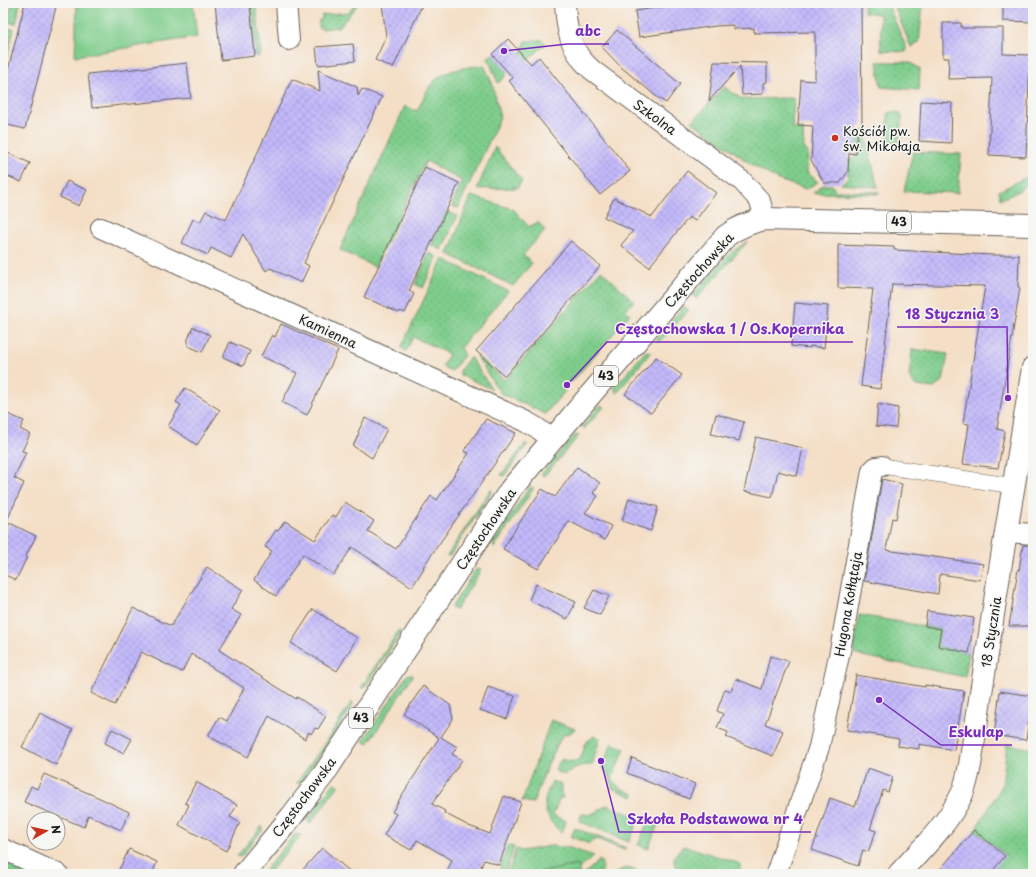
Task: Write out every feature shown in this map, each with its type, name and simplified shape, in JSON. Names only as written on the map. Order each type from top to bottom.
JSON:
[{"type":"main road","name":"43","points":[[765,219],[1033,225]]},
{"type":"main road","name":"Częstochowska","points":[[244,874],[324,774],[507,496],[525,472],[726,236],[744,225],[765,219]]},
{"type":"main road","name":"18 Stycznia","points":[[899,874],[936,834],[955,807],[962,794],[966,781],[970,765],[1033,368]]},
{"type":"street","points":[[286,3],[289,40]]},
{"type":"street","name":"Szkolna","points":[[565,3],[566,25],[569,36],[580,57],[592,70],[742,181],[760,201],[765,219]]},
{"type":"street","name":"Kamienna","points":[[101,228],[525,421],[552,439]]},
{"type":"street","name":"Hugona Kołłątaja","points":[[776,874],[819,748],[840,651],[872,471],[876,467],[882,466],[1014,486]]},
{"type":"street","points":[[1007,532],[1033,534]]},
{"type":"street","points":[[3,849],[58,874]]},
{"type":"green space","points":[[12,3],[20,3],[16,24],[7,22]]},
{"type":"green space","points":[[77,3],[193,3],[197,37],[75,56]]},
{"type":"green space","points":[[251,3],[256,3],[261,53],[256,57]]},
{"type":"green space","points":[[356,3],[358,3],[356,7],[339,27],[319,28],[319,20],[322,19],[322,15],[349,12]]},
{"type":"green space","points":[[864,3],[887,3],[906,47],[906,52],[881,51],[880,14],[864,12]]},
{"type":"green space","points":[[893,3],[923,3],[919,43],[911,47]]},
{"type":"green space","points":[[7,28],[14,29],[3,73],[3,41]]},
{"type":"green space","points":[[542,40],[546,44],[514,72],[526,41]]},
{"type":"green space","points":[[516,48],[505,77],[498,83],[488,58],[492,54],[500,63]]},
{"type":"green space","points":[[877,62],[909,62],[920,69],[919,90],[881,87]]},
{"type":"green space","points":[[484,65],[492,83],[500,118],[458,208],[452,206],[462,181],[426,161],[375,267],[340,250],[405,106],[417,111],[433,82],[446,73]]},
{"type":"green space","points":[[724,87],[742,99],[794,98],[792,128],[803,129],[804,150],[808,152],[807,172],[818,182],[806,189],[778,180],[751,164],[692,122]]},
{"type":"green space","points":[[889,113],[900,113],[902,117],[899,139],[898,142],[894,143],[888,140],[888,116]]},
{"type":"green space","points":[[858,135],[865,135],[878,187],[841,184],[848,177],[849,160],[858,155]]},
{"type":"green space","points":[[495,147],[522,181],[517,188],[477,189]]},
{"type":"green space","points":[[913,152],[961,154],[958,193],[904,191]]},
{"type":"green space","points":[[1031,175],[1029,180],[1022,188],[1010,196],[1000,199],[999,191]]},
{"type":"green space","points":[[823,185],[832,185],[835,191],[879,192],[878,194],[813,193]]},
{"type":"green space","points":[[471,196],[513,209],[529,227],[538,222],[545,230],[523,255],[532,263],[513,286],[448,254]]},
{"type":"green space","points":[[447,211],[457,216],[442,250],[431,245]]},
{"type":"green space","points":[[748,241],[696,299],[693,295],[722,262],[732,252]]},
{"type":"green space","points":[[429,253],[437,257],[423,288],[415,284]]},
{"type":"green space","points":[[443,259],[508,291],[460,348],[464,355],[452,371],[442,367],[449,354],[413,337],[406,351],[401,348]]},
{"type":"green space","points":[[601,270],[634,301],[626,310],[630,314],[572,382],[570,380],[563,389],[565,391],[545,414],[500,393],[476,355],[505,380]]},
{"type":"green space","points":[[684,306],[689,310],[658,343],[657,338]]},
{"type":"green space","points":[[912,349],[948,354],[943,381],[934,388],[916,386],[909,378]]},
{"type":"green space","points":[[646,351],[651,352],[617,393],[614,388]]},
{"type":"green space","points":[[470,357],[492,389],[460,375],[460,370]]},
{"type":"green space","points":[[600,405],[604,407],[584,429],[583,426]]},
{"type":"green space","points":[[575,435],[579,436],[543,477],[542,473]]},
{"type":"green space","points":[[526,443],[527,445],[504,476],[501,475]]},
{"type":"green space","points":[[530,487],[534,488],[494,548],[493,543]]},
{"type":"green space","points":[[491,489],[492,492],[450,556],[447,556]]},
{"type":"green space","points":[[476,569],[481,570],[456,610],[451,608]]},
{"type":"green space","points":[[859,615],[941,629],[939,646],[969,653],[965,677],[853,654]]},
{"type":"green space","points":[[399,630],[401,633],[365,687],[361,688]]},
{"type":"green space","points":[[408,674],[413,675],[368,744],[363,741]]},
{"type":"green space","points":[[352,702],[353,705],[325,749],[301,783],[297,783],[322,747]]},
{"type":"green space","points":[[551,720],[575,729],[570,733],[563,735],[558,743],[533,803],[522,801]]},
{"type":"green space","points":[[594,736],[600,739],[592,765],[577,767],[565,775],[555,771],[557,765],[562,759],[567,761],[575,761],[581,757],[583,754],[584,744]]},
{"type":"green space","points":[[612,743],[625,749],[612,778],[624,790],[634,794],[633,797],[612,788],[610,777],[602,768]]},
{"type":"green space","points":[[1007,744],[1033,749],[1033,874],[990,874],[1005,855],[975,830],[1002,786]]},
{"type":"green space","points":[[552,781],[561,785],[563,799],[560,797],[553,815],[566,821],[561,832],[550,819],[545,806],[546,797]]},
{"type":"green space","points":[[334,783],[339,785],[310,824],[307,820]]},
{"type":"green space","points":[[607,805],[639,818],[629,842],[579,821],[582,814],[590,815]]},
{"type":"green space","points":[[648,821],[658,824],[648,849],[638,845]]},
{"type":"green space","points":[[262,826],[263,829],[241,857],[237,856]]},
{"type":"green space","points":[[575,828],[626,848],[624,850],[597,839],[590,844],[571,837]]},
{"type":"green space","points":[[295,834],[301,835],[268,874],[262,874]]},
{"type":"green space","points":[[508,845],[514,847],[505,874],[498,874]]},
{"type":"green space","points":[[551,846],[567,847],[594,856],[579,869],[577,865],[533,874],[508,874],[516,849],[522,851]]},
{"type":"green space","points":[[685,846],[741,864],[738,874],[698,874],[677,867],[674,863],[674,858],[682,847]]},
{"type":"green space","points":[[3,860],[33,874],[3,874]]},
{"type":"green space","points":[[600,860],[602,863],[601,874],[584,874]]},
{"type":"green space","points":[[578,865],[580,874],[533,874]]},
{"type":"green space","points":[[628,868],[645,874],[616,874],[621,870]]},
{"type":"building","points":[[25,3],[57,3],[25,129],[3,124],[3,90]]},
{"type":"building","points":[[215,3],[250,3],[255,56],[221,60]]},
{"type":"building","points":[[382,3],[423,3],[393,68],[375,60],[386,37]]},
{"type":"building","points":[[688,3],[861,3],[862,126],[858,126],[856,154],[849,153],[848,172],[840,183],[824,183],[811,160],[813,126],[798,125],[801,80],[815,81],[815,32],[754,33],[754,28],[733,29],[733,25],[639,37],[635,11]]},
{"type":"building","points":[[1003,3],[1033,3],[1033,22],[1003,21]]},
{"type":"building","points":[[943,23],[961,23],[961,28],[1003,28],[1003,54],[1030,55],[1026,157],[989,155],[992,78],[948,79],[949,58],[943,58]]},
{"type":"building","points":[[617,30],[680,84],[666,103],[621,67],[602,47]]},
{"type":"building","points":[[508,39],[531,64],[539,57],[630,171],[600,195],[509,81],[513,78],[492,54]]},
{"type":"building","points":[[353,44],[355,61],[318,65],[316,47]]},
{"type":"building","points":[[714,62],[767,63],[767,82],[763,83],[763,94],[742,95],[740,66],[709,101]]},
{"type":"building","points":[[187,63],[191,98],[92,108],[88,74]]},
{"type":"building","points":[[318,70],[357,87],[358,96],[362,89],[382,97],[304,263],[309,266],[301,283],[270,268],[266,271],[243,234],[231,258],[211,248],[208,255],[182,243],[193,219],[200,222],[206,211],[226,220],[292,79],[320,91]]},
{"type":"building","points":[[921,101],[952,103],[951,143],[919,141]]},
{"type":"building","points":[[3,151],[30,163],[21,182],[3,174]]},
{"type":"building","points":[[425,167],[459,183],[409,291],[414,294],[405,313],[400,311],[399,313],[364,297]]},
{"type":"building","points":[[687,171],[716,193],[695,221],[689,217],[649,267],[621,245],[633,231],[604,217],[614,198],[652,217]]},
{"type":"building","points":[[67,181],[87,190],[79,206],[60,197]]},
{"type":"building","points":[[571,241],[600,266],[505,376],[476,351]]},
{"type":"building","points":[[838,245],[894,247],[894,250],[1019,255],[1018,287],[1020,288],[997,429],[1005,431],[998,468],[963,464],[969,424],[963,423],[985,286],[892,284],[880,389],[861,386],[873,289],[838,288]]},
{"type":"building","points":[[795,303],[828,306],[824,348],[791,346]]},
{"type":"building","points":[[281,324],[338,350],[307,415],[282,402],[297,373],[261,356],[272,335],[275,337]]},
{"type":"building","points":[[193,327],[210,335],[202,352],[188,346],[188,339]]},
{"type":"building","points":[[230,342],[250,351],[243,366],[223,357]]},
{"type":"building","points":[[656,357],[682,375],[651,413],[625,394]]},
{"type":"building","points":[[185,388],[220,410],[197,445],[168,426],[181,405],[176,402]]},
{"type":"building","points":[[878,404],[898,408],[896,428],[876,426]]},
{"type":"building","points":[[3,412],[24,421],[20,429],[30,434],[22,451],[26,452],[14,478],[24,483],[3,529]]},
{"type":"building","points":[[716,414],[744,422],[739,441],[711,434]]},
{"type":"building","points":[[365,418],[387,429],[372,458],[353,446]]},
{"type":"building","points":[[486,419],[516,433],[423,567],[424,568],[412,587],[352,547],[334,575],[303,554],[276,596],[254,580],[272,551],[265,547],[276,530],[278,531],[285,521],[315,540],[332,515],[336,517],[345,502],[374,521],[368,531],[396,549],[431,496],[437,500],[469,453],[464,451]]},
{"type":"building","points":[[756,437],[803,448],[797,476],[778,471],[772,497],[744,491]]},
{"type":"building","points":[[577,467],[600,483],[593,493],[598,496],[585,513],[611,526],[605,540],[569,521],[538,569],[503,549],[542,489],[555,497]]},
{"type":"building","points":[[882,479],[902,484],[896,519],[892,518],[886,550],[983,564],[980,580],[940,574],[938,594],[864,581]]},
{"type":"building","points":[[629,498],[658,507],[651,531],[622,521]]},
{"type":"building","points":[[10,523],[36,536],[16,580],[3,574],[3,537]]},
{"type":"building","points":[[1023,545],[1033,545],[1033,626],[1009,626],[1018,569],[1019,570]]},
{"type":"building","points":[[207,567],[243,590],[231,609],[241,615],[219,650],[296,699],[297,697],[326,716],[318,729],[315,728],[311,734],[309,732],[305,739],[269,716],[248,757],[208,736],[219,717],[227,721],[244,688],[191,654],[182,672],[141,652],[115,705],[91,693],[133,608],[171,626]]},
{"type":"building","points":[[536,584],[576,602],[567,619],[529,600]]},
{"type":"building","points":[[594,590],[609,596],[600,615],[584,608]]},
{"type":"building","points":[[313,609],[357,638],[337,671],[291,643]]},
{"type":"building","points":[[927,611],[974,618],[969,653],[938,646],[941,629],[925,626]]},
{"type":"building","points":[[770,656],[789,661],[765,724],[783,731],[773,756],[726,737],[728,732],[717,728],[723,714],[717,711],[725,689],[731,691],[736,679],[762,689]]},
{"type":"building","points":[[856,675],[925,687],[925,685],[964,691],[954,750],[919,744],[919,749],[898,746],[899,739],[847,730]]},
{"type":"building","points":[[423,686],[450,705],[453,719],[441,737],[457,747],[452,754],[462,760],[432,804],[445,811],[444,813],[469,826],[490,834],[504,796],[521,802],[499,865],[484,860],[478,874],[446,874],[452,860],[417,840],[411,850],[384,835],[396,814],[392,812],[439,738],[404,714]]},
{"type":"building","points":[[488,687],[515,696],[507,719],[480,710]]},
{"type":"building","points":[[1000,691],[1032,696],[1026,740],[994,735]]},
{"type":"building","points":[[40,713],[73,730],[56,765],[22,747]]},
{"type":"building","points":[[112,729],[132,739],[124,753],[105,743]]},
{"type":"building","points":[[632,758],[695,784],[689,799],[627,773]]},
{"type":"building","points":[[868,768],[893,777],[888,792],[883,790],[870,829],[876,831],[868,852],[863,850],[858,866],[812,850],[830,798],[855,807]]},
{"type":"building","points":[[44,774],[129,812],[121,830],[88,815],[84,827],[66,820],[66,811],[46,811],[24,802],[31,786],[37,789]]},
{"type":"building","points":[[196,782],[237,805],[230,817],[240,823],[226,851],[179,825],[189,805],[185,803]]},
{"type":"building","points":[[974,830],[1005,856],[990,874],[936,874]]},
{"type":"building","points":[[322,848],[353,874],[299,874]]},
{"type":"building","points":[[129,849],[157,862],[152,874],[117,874]]},
{"type":"place","name":"abc","points":[[504,51]]},
{"type":"place","name":"Kościół pw. św. Mikołaja","points":[[835,138]]},
{"type":"place","name":"Częstochowska 1 / Os.Kopernika","points":[[567,385]]},
{"type":"place","name":"18 Stycznia 3","points":[[1008,398]]},
{"type":"place","name":"Eskulap","points":[[879,700]]},
{"type":"place","name":"Szkoła Podstawowa nr 4","points":[[601,761]]}]
